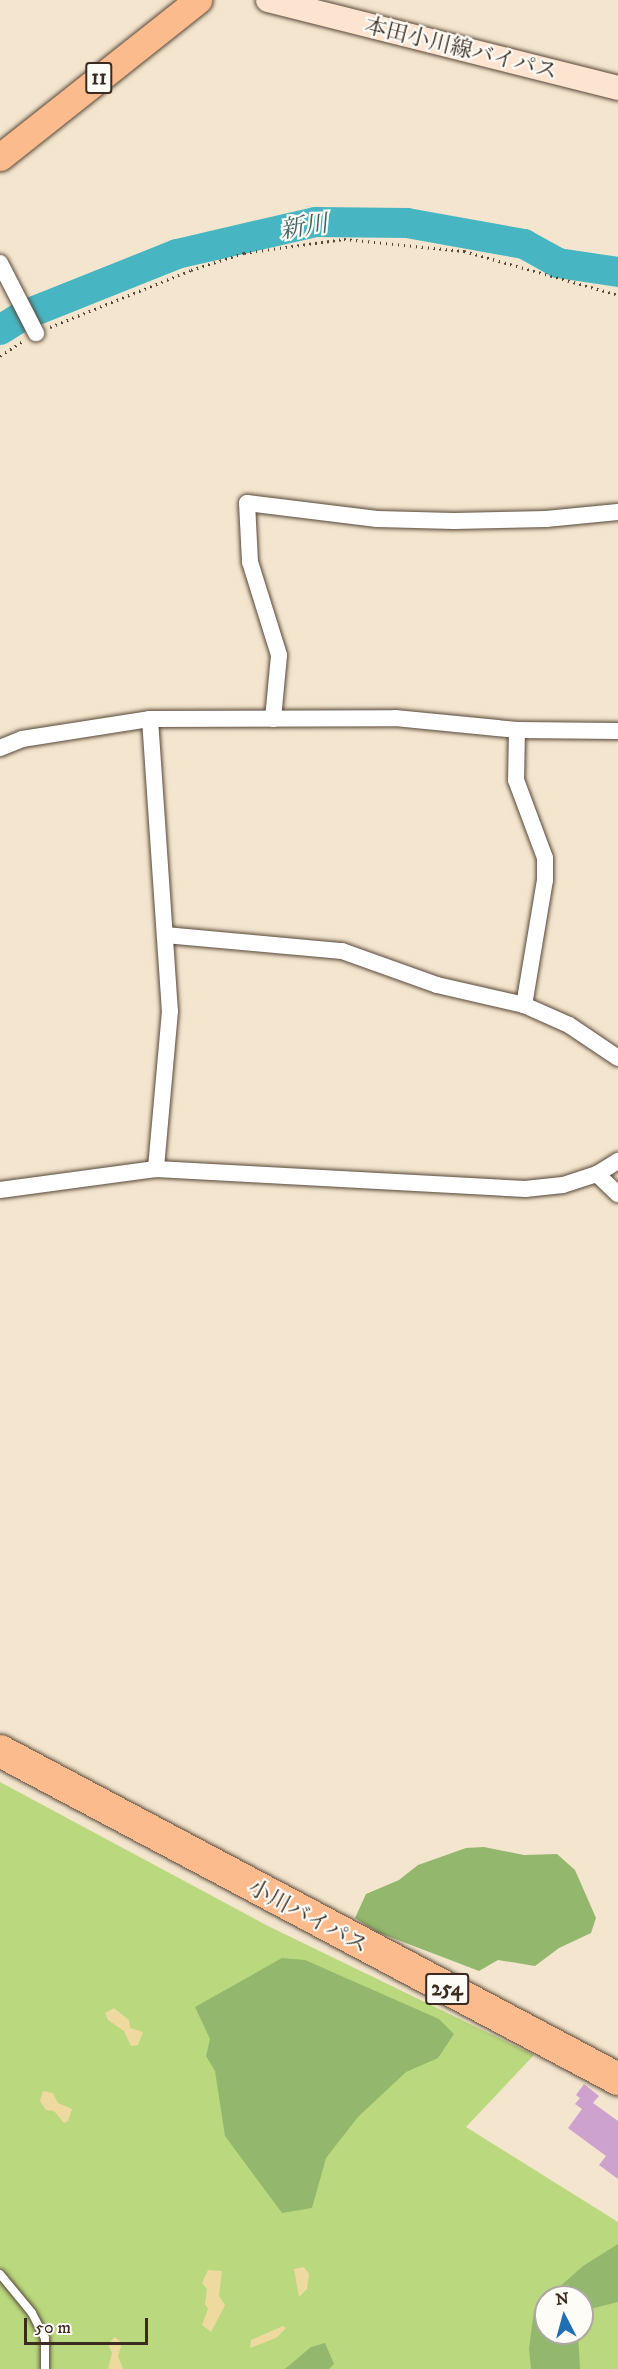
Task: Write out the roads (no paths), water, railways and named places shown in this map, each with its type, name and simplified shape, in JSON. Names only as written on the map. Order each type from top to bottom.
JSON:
[{"type":"highway","name":"小川バイパス","points":[[0,1751],[618,2079]]},
{"type":"main road","name":"11","points":[[0,157],[198,0]]},
{"type":"main road","name":"本田小川線バイパス","points":[[268,0],[618,88]]},
{"type":"street","points":[[0,263],[36,333]]},
{"type":"street","points":[[273,719],[279,655],[250,562],[247,503],[377,519],[454,521],[546,519],[618,512]]},
{"type":"street","points":[[0,748],[22,739],[150,719],[395,718],[517,730],[618,731]]},
{"type":"street","points":[[150,719],[170,1011],[156,1169]]},
{"type":"street","points":[[517,730],[516,780],[545,858],[545,880],[524,1005]]},
{"type":"street","points":[[165,935],[342,951],[436,985],[524,1005],[569,1024],[618,1059]]},
{"type":"street","points":[[0,1190],[156,1169],[525,1189],[562,1185],[597,1174],[618,1161]]},
{"type":"street","points":[[597,1174],[618,1194]]},
{"type":"lane","points":[[0,2274],[32,2313],[45,2338],[45,2369]]},
{"type":"waterway","name":"新川","points":[[0,330],[22,316],[177,254],[316,222],[407,223],[524,244],[558,263],[618,272]]}]
